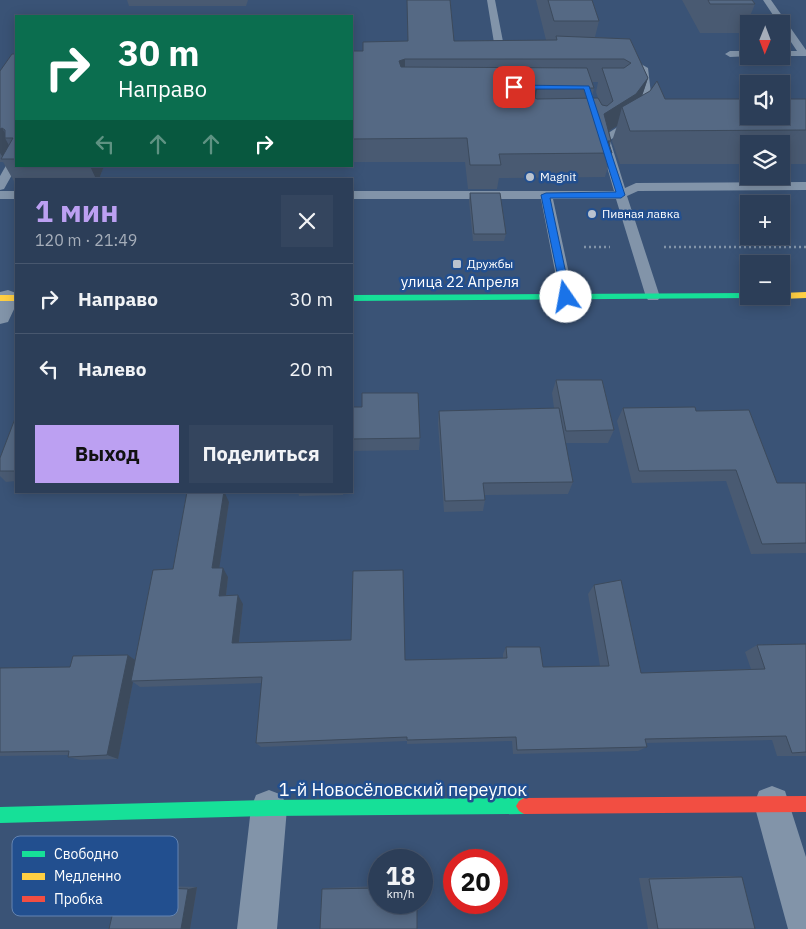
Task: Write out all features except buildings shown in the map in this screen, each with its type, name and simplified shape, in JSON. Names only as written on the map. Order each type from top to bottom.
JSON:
[{"type":"street","name":"улица 22 Апреля","points":[[353,298],[740,296]]},
{"type":"street","points":[[790,296],[806,296]]},
{"type":"street","points":[[789,804],[806,924]]},
{"type":"street","name":"1-й Новосёловский переулок","points":[[0,816],[269,808],[789,804]]},
{"type":"street","points":[[256,929],[269,808]]},
{"type":"lane","points":[[491,0],[501,55],[520,55]]},
{"type":"lane","points":[[767,0],[777,15]]},
{"type":"lane","points":[[790,34],[804,54],[790,54]]},
{"type":"lane","points":[[730,54],[740,54]]},
{"type":"lane","points":[[604,139],[634,121],[647,102],[643,68],[636,62]]},
{"type":"lane","points":[[599,124],[653,297]]},
{"type":"lane","points":[[0,186],[15,159]]},
{"type":"lane","points":[[353,195],[621,195],[636,187],[806,186]]},
{"type":"lane","points":[[0,195],[15,195]]},
{"type":"lane","points":[[546,195],[566,297]]},
{"type":"path","points":[[556,246],[806,247]]},
{"type":"traffic: fast","points":[[353,298],[740,296]]},
{"type":"traffic: fast","points":[[0,815],[269,808],[524,806]]},
{"type":"traffic: slow","points":[[790,296],[806,295]]},
{"type":"traffic: slow","points":[[0,298],[15,298]]},
{"type":"traffic: jam","points":[[524,806],[806,804]]},
{"type":"place","name":"Magnit","points":[[530,177]]},
{"type":"place","name":"Пивная лавка","points":[[592,214]]},
{"type":"place","name":"Дружбы","points":[[457,264]]},
{"type":"route","points":[[514,87],[587,87],[621,195],[546,195],[566,297]]}]
